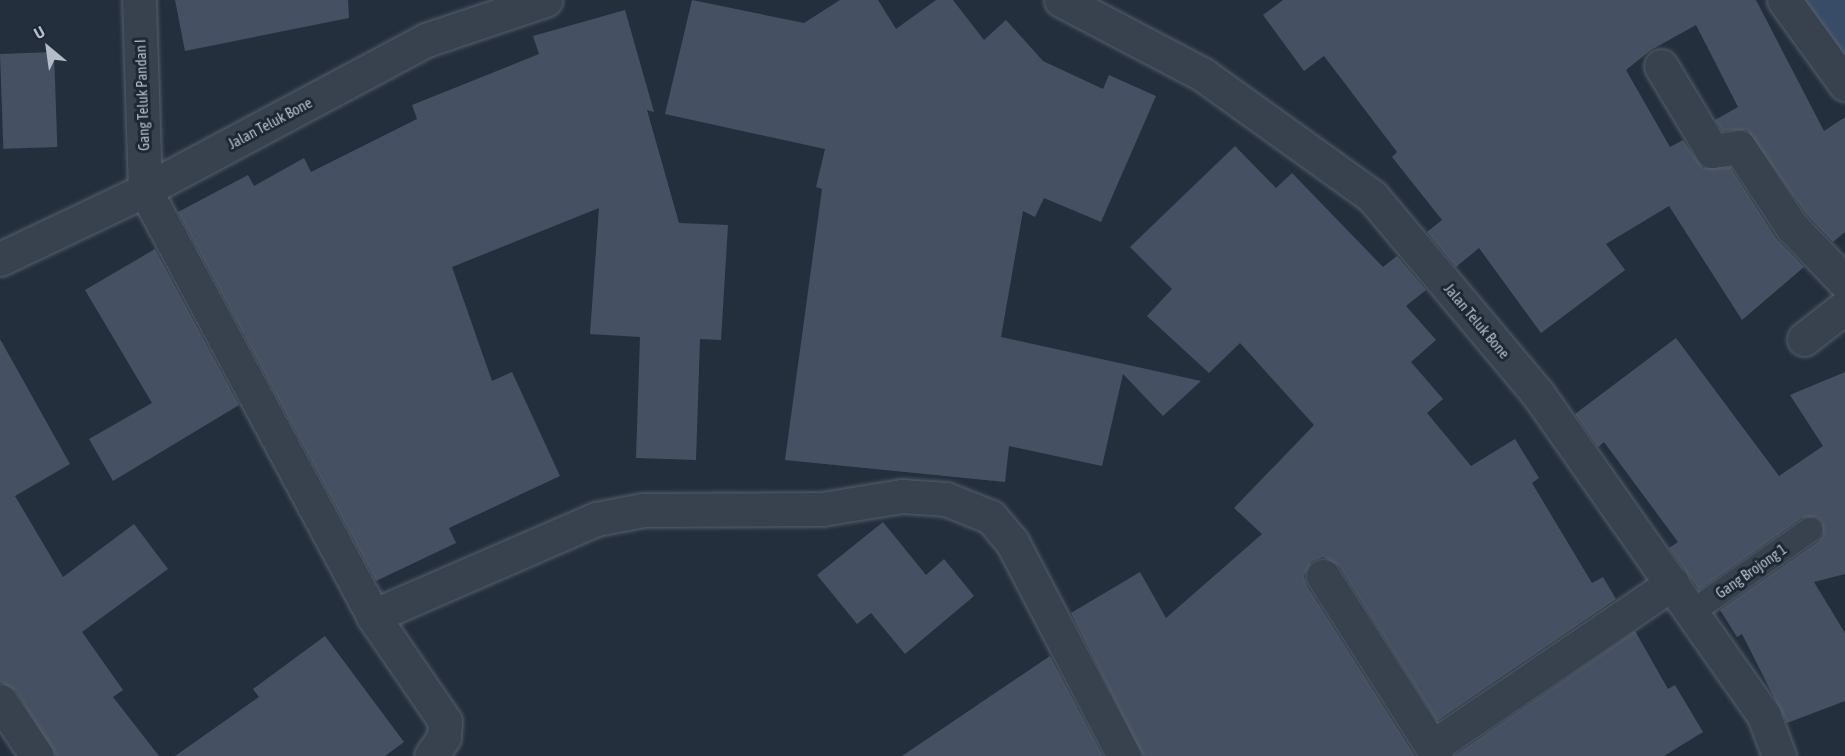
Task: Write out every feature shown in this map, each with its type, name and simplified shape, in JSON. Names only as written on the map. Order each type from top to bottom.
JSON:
[{"type":"street","name":"Gang Teluk Pandan I","points":[[139,0],[145,190]]},
{"type":"street","name":"Jalan Teluk Bone","points":[[0,259],[145,190],[426,40],[545,0]]},
{"type":"street","points":[[1784,0],[1845,84]]},
{"type":"street","name":"Jalan Teluk Bone","points":[[1082,4],[1202,74],[1372,196],[1538,394],[1764,716],[1779,756]]},
{"type":"street","points":[[1661,66],[1712,151],[1739,147],[1792,227],[1845,282]]},
{"type":"street","points":[[145,190],[373,616],[445,721],[444,737],[431,756]]},
{"type":"street","points":[[1804,339],[1845,307]]},
{"type":"street","points":[[373,616],[596,519],[643,510],[822,509],[902,496],[946,499],[991,517],[1012,542],[1124,756]]},
{"type":"street","points":[[1323,576],[1434,752],[1672,583]]},
{"type":"street","points":[[0,701],[37,756]]},
{"type":"lane","name":"Gang Brojong 1","points":[[1692,612],[1810,530]]},
{"type":"water","points":[[1802,0],[1845,0],[1845,62]]},
{"type":"building","points":[[175,0],[348,0],[349,18],[185,51]]},
{"type":"building","points":[[692,0],[804,23],[840,0],[878,0],[896,29],[936,0],[953,0],[984,40],[1006,20],[1043,61],[1103,89],[1109,75],[1156,96],[1101,222],[1044,198],[1035,217],[1023,211],[1001,337],[1201,381],[1163,416],[1123,374],[1102,466],[1009,446],[1005,482],[785,460],[822,189],[816,187],[825,149],[665,114]]},
{"type":"building","points":[[1283,0],[1756,0],[1824,131],[1845,117],[1845,232],[1833,242],[1807,215],[1747,130],[1722,131],[1715,120],[1738,107],[1696,25],[1651,50],[1626,70],[1670,147],[1683,140],[1703,168],[1730,167],[1776,238],[1804,267],[1742,320],[1669,206],[1606,244],[1625,270],[1541,333],[1479,248],[1456,267],[1427,232],[1442,220],[1392,157],[1397,152],[1324,56],[1304,71],[1263,15]]},
{"type":"building","points":[[625,10],[654,112],[647,110],[679,223],[728,225],[721,340],[700,339],[696,460],[636,458],[640,337],[590,334],[599,208],[452,267],[492,381],[512,372],[560,476],[449,528],[456,543],[376,581],[178,212],[248,175],[254,186],[304,158],[311,172],[417,119],[412,105],[539,54],[533,36]]},
{"type":"building","points":[[54,52],[57,147],[3,149],[0,54]]},
{"type":"building","points":[[1235,146],[1276,188],[1292,173],[1383,267],[1397,256],[1426,290],[1406,306],[1436,340],[1411,362],[1443,399],[1427,413],[1471,466],[1515,439],[1539,478],[1532,483],[1592,583],[1603,577],[1616,599],[1437,721],[1339,566],[1323,557],[1312,561],[1304,576],[1307,586],[1415,756],[1143,756],[1071,613],[1140,572],[1166,618],[1262,534],[1234,508],[1314,425],[1240,343],[1209,373],[1147,316],[1172,289],[1130,247]]},
{"type":"building","points":[[155,249],[239,405],[113,481],[89,439],[152,403],[85,290]]},
{"type":"building","points":[[1676,338],[1779,476],[1823,446],[1790,395],[1845,372],[1845,574],[1814,582],[1845,633],[1845,701],[1787,723],[1742,634],[1737,637],[1720,610],[1818,542],[1823,536],[1822,522],[1816,517],[1802,518],[1699,590],[1669,548],[1678,542],[1604,442],[1598,447],[1575,414]]},
{"type":"building","points":[[0,339],[70,464],[15,496],[63,577],[134,524],[168,569],[82,632],[123,690],[113,697],[159,756],[56,756],[16,691],[0,682]]},
{"type":"building","points":[[883,522],[926,575],[944,559],[974,596],[905,654],[871,613],[857,624],[817,575]]},
{"type":"building","points":[[1635,631],[1668,689],[1675,685],[1703,732],[1664,756],[1454,756]]},
{"type":"building","points":[[325,636],[404,742],[385,756],[175,756],[259,697],[253,689]]},
{"type":"building","points":[[1050,656],[1103,756],[902,756]]}]
